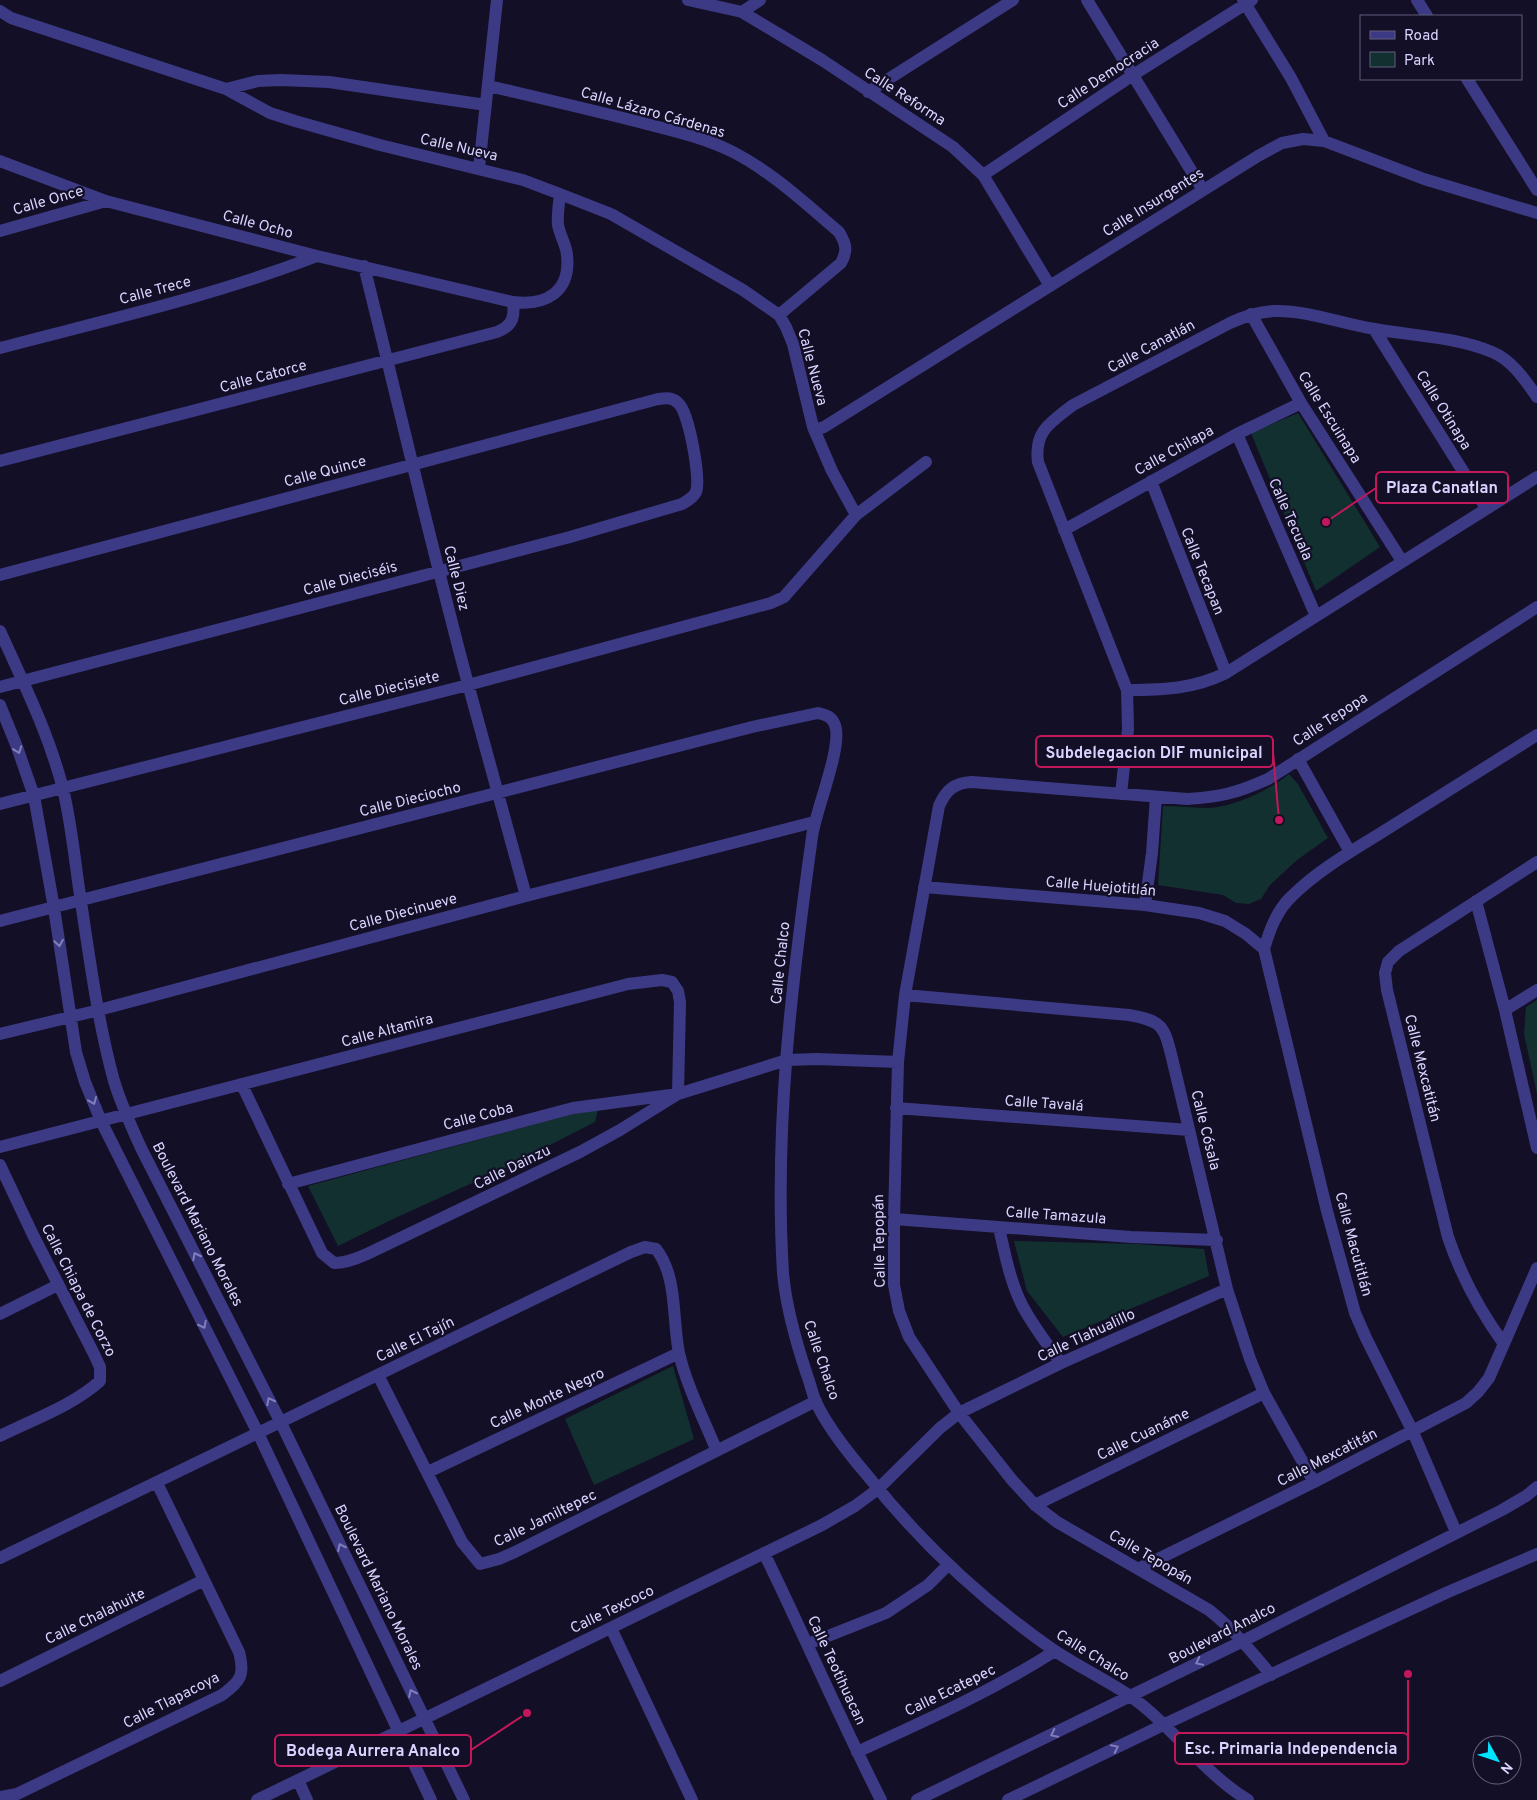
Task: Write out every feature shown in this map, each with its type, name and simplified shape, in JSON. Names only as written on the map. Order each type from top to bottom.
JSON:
[{"type":"street","points":[[479,168],[497,0]]},
{"type":"street","name":"Calle Reforma","points":[[688,0],[742,12],[822,60],[868,92],[953,146],[983,175],[1050,286]]},
{"type":"street","points":[[742,12],[760,0]]},
{"type":"street","points":[[868,92],[1013,0]]},
{"type":"street","points":[[1087,0],[1203,190]]},
{"type":"street","points":[[1417,0],[1426,15]]},
{"type":"street","points":[[1247,1],[1324,141]]},
{"type":"street","name":"Calle Democracia","points":[[983,175],[1247,1]]},
{"type":"street","name":"Calle Nueva","points":[[0,11],[11,18],[226,89],[270,113],[380,145],[523,180],[611,214],[743,290],[779,315],[793,344],[815,430],[832,471],[856,515]]},
{"type":"street","points":[[226,89],[258,81],[304,80],[486,105]]},
{"type":"street","points":[[1468,80],[1537,190]]},
{"type":"street","name":"Calle Lázaro Cárdenas","points":[[489,86],[672,131],[708,142],[733,152],[771,176],[838,232],[845,242],[846,253],[841,263],[779,315]]},
{"type":"street","name":"Calle Insurgentes","points":[[815,430],[824,427],[1203,190],[1282,143],[1303,140],[1324,141],[1424,179],[1537,213]]},
{"type":"street","name":"Calle Ocho","points":[[0,161],[106,201],[317,256],[525,304],[543,301],[553,295],[564,281],[568,255],[558,223],[560,194]]},
{"type":"street","name":"Calle Once","points":[[0,231],[106,201]]},
{"type":"street","name":"Calle Trece","points":[[0,348],[198,296],[317,256]]},
{"type":"street","name":"Calle Diez","points":[[364,266],[411,464],[468,685],[526,896]]},
{"type":"street","name":"Calle Catorce","points":[[0,461],[504,329],[508,327],[514,318],[513,302]]},
{"type":"street","name":"Calle Canatlán","points":[[1121,794],[1128,729],[1127,690],[1038,462],[1036,448],[1041,434],[1056,418],[1073,405],[1206,334],[1251,314],[1275,311],[1301,314],[1472,346],[1493,352],[1510,363],[1537,397]]},
{"type":"street","name":"Calle Escuinapa","points":[[1251,314],[1301,403],[1402,560]]},
{"type":"street","name":"Calle Otinapa","points":[[1374,329],[1486,508]]},
{"type":"street","name":"Calle Quince","points":[[0,575],[658,399],[671,398],[679,404],[686,416],[698,485]]},
{"type":"street","name":"Calle Chilapa","points":[[1064,530],[1237,434],[1301,403]]},
{"type":"street","name":"Calle Tecuala","points":[[1237,434],[1316,616]]},
{"type":"street","points":[[856,515],[926,462]]},
{"type":"street","points":[[1127,690],[1166,690],[1188,687],[1210,681],[1226,673],[1402,560],[1537,477]]},
{"type":"street","name":"Calle Tecapan","points":[[1150,481],[1226,673]]},
{"type":"street","name":"Calle Dieciséis","points":[[0,687],[570,537],[668,509],[689,500],[696,494],[698,485]]},
{"type":"street","name":"Calle Diecisiete","points":[[0,804],[468,685],[771,603],[784,597],[856,515]]},
{"type":"street","name":"Calle Tepopa","points":[[972,782],[1187,800],[1216,797],[1243,790],[1268,780],[1537,606]]},
{"type":"street","name":"Boulevard Mariano Morales","points":[[0,630],[54,760],[63,789],[99,1010],[114,1082],[126,1115],[281,1422],[464,1800]]},
{"type":"street","points":[[0,705],[34,796],[54,908],[76,1052],[85,1082],[101,1121],[258,1433],[431,1800]]},
{"type":"street","name":"Calle Dieciocho","points":[[0,921],[772,722],[818,713],[829,716]]},
{"type":"street","name":"Calle Chalco","points":[[829,716],[836,725],[837,737],[834,756],[814,822],[786,1060],[782,1119],[784,1276],[794,1338],[816,1401],[846,1450],[912,1529],[948,1565],[996,1608],[1055,1651],[1131,1697],[1165,1724],[1219,1777],[1238,1794],[1248,1800]]},
{"type":"street","points":[[1264,949],[1271,927],[1292,896],[1350,852],[1537,735]]},
{"type":"street","points":[[1298,760],[1350,852]]},
{"type":"street","name":"Calle Tepopán","points":[[972,782],[960,783],[952,787],[944,796],[939,806],[905,995],[898,1062],[896,1108],[894,1285],[898,1311],[913,1343],[959,1413],[1012,1480],[1035,1505],[1057,1522],[1209,1610],[1243,1641],[1271,1675]]},
{"type":"street","points":[[1145,905],[1152,853],[1156,797]]},
{"type":"street","name":"Calle Diecinueve","points":[[0,1034],[99,1010],[526,896],[814,822]]},
{"type":"street","name":"Calle Mexcatitán","points":[[1504,1344],[1474,1299],[1458,1266],[1448,1237],[1385,974],[1388,962],[1399,951],[1537,862]]},
{"type":"street","name":"Calle Huejotitlán","points":[[924,887],[1145,905],[1200,913],[1225,921],[1246,934],[1264,949]]},
{"type":"street","points":[[1476,902],[1505,1010],[1537,1148]]},
{"type":"street","name":"Calle Macutitlán","points":[[1264,949],[1327,1211],[1355,1313],[1413,1432],[1456,1532]]},
{"type":"street","name":"Calle Altamira","points":[[0,1147],[628,984],[662,980],[672,982],[678,990],[680,1002],[678,1094]]},
{"type":"street","points":[[1505,1010],[1537,990]]},
{"type":"street","name":"Calle Cósala","points":[[905,995],[1147,1018],[1160,1025],[1167,1037],[1217,1240],[1227,1289],[1250,1359],[1264,1393],[1314,1482]]},
{"type":"street","name":"Calle Dainzu","points":[[242,1085],[322,1253],[334,1263],[350,1261],[580,1152],[678,1094],[786,1060],[817,1059],[898,1062]]},
{"type":"street","name":"Calle Coba","points":[[288,1184],[573,1108],[678,1094]]},
{"type":"street","name":"Calle Tavalá","points":[[896,1108],[1189,1130]]},
{"type":"street","name":"Calle Chiapa de Corzo","points":[[0,1165],[5,1188],[100,1366],[100,1381],[90,1390],[74,1400],[0,1436]]},
{"type":"street","name":"Calle Tamazula","points":[[894,1219],[1131,1237],[1217,1240]]},
{"type":"street","points":[[999,1228],[1009,1269],[1022,1304],[1038,1332],[1061,1363]]},
{"type":"street","name":"Calle El Tajín","points":[[0,1558],[631,1252],[645,1247],[656,1249],[662,1256],[668,1271],[679,1353],[716,1449]]},
{"type":"street","name":"Calle Mexcatitán","points":[[1138,1568],[1314,1482],[1466,1403],[1489,1378],[1537,1268]]},
{"type":"street","points":[[0,1314],[58,1285]]},
{"type":"street","name":"Calle Tlahualillo","points":[[959,1413],[1061,1363],[1227,1289]]},
{"type":"street","name":"Calle Monte Negro","points":[[428,1472],[679,1353]]},
{"type":"street","name":"Calle Jamiltepec","points":[[378,1375],[462,1542],[480,1564],[515,1552],[716,1449],[816,1401]]},
{"type":"street","name":"Calle Cuanáme","points":[[1035,1505],[1264,1393]]},
{"type":"street","name":"Calle Texcoco","points":[[256,1800],[822,1525],[855,1506],[878,1489],[940,1428],[959,1413]]},
{"type":"street","name":"Calle Tlapacoya","points":[[0,1797],[17,1794],[222,1695],[235,1685],[241,1675],[243,1666],[240,1652],[157,1483]]},
{"type":"street","name":"Boulevard Analco","points":[[917,1800],[1243,1641],[1502,1510],[1537,1487]]},
{"type":"street","name":"Calle Teotihuacan","points":[[764,1554],[881,1800]]},
{"type":"street","points":[[1008,1800],[1165,1724],[1448,1592],[1537,1554]]},
{"type":"street","points":[[808,1644],[886,1613],[928,1585],[948,1565]]},
{"type":"street","name":"Calle Chalahuite","points":[[0,1681],[204,1580]]},
{"type":"street","points":[[611,1628],[692,1800]]},
{"type":"street","name":"Calle Ecatepec","points":[[857,1752],[990,1690],[1023,1672],[1055,1651]]},
{"type":"street","points":[[298,1780],[307,1800]]},
{"type":"green space","points":[[1298,413],[1380,547],[1316,591],[1251,433]]},
{"type":"green space","points":[[1289,774],[1298,784],[1328,838],[1297,860],[1270,885],[1261,899],[1249,904],[1236,903],[1223,895],[1158,885],[1163,806],[1220,807],[1262,792]]},
{"type":"green space","points":[[1537,1000],[1537,1094],[1524,1034],[1526,1007]]},
{"type":"green space","points":[[591,1109],[598,1110],[595,1122],[501,1170],[338,1246],[308,1186]]},
{"type":"green space","points":[[1014,1241],[1137,1244],[1204,1249],[1209,1276],[1063,1337],[1027,1291]]},
{"type":"green space","points":[[673,1366],[694,1439],[594,1485],[565,1419]]},
{"type":"place","name":"Plaza Canatlan","points":[[1326,522]]},
{"type":"place","name":"Subdelegacion DIF municipal","points":[[1279,820]]},
{"type":"place","name":"Esc. Primaria Independencia","points":[[1408,1674]]},
{"type":"place","name":"Bodega Aurrera Analco","points":[[527,1713]]}]
